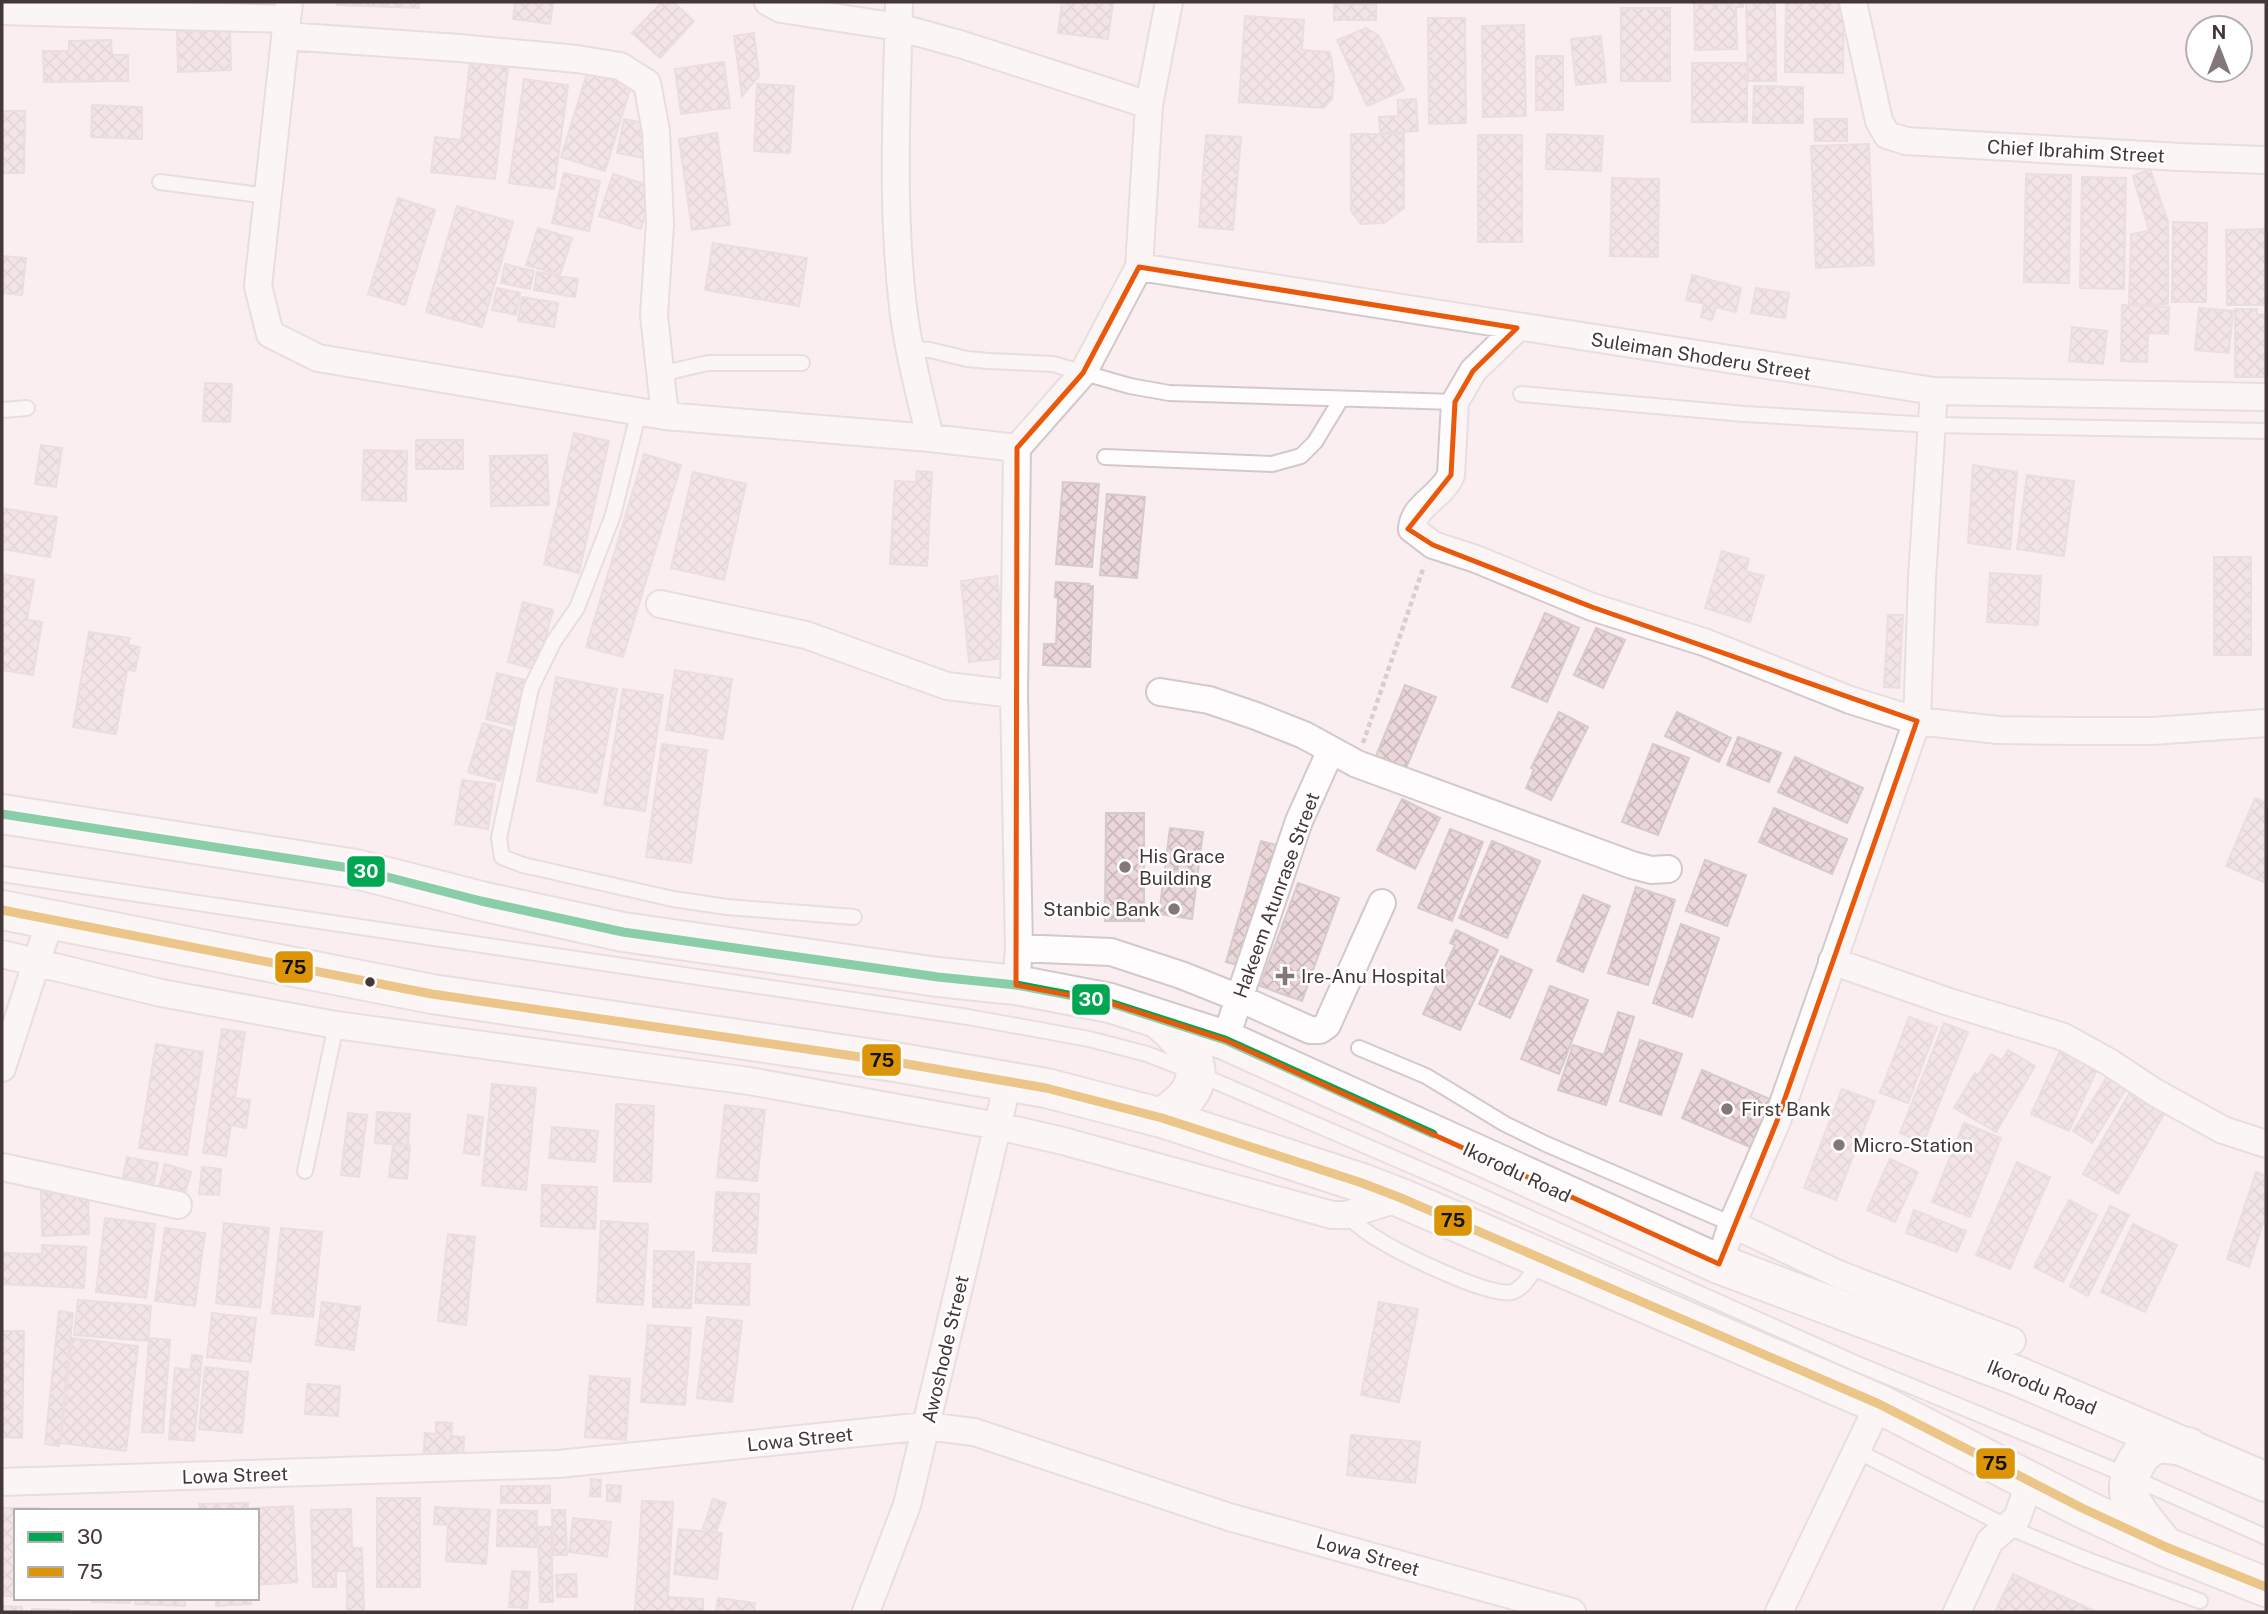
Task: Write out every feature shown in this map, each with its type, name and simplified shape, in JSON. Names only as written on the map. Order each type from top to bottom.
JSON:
[{"type":"highway","name":"Ikorodu Road","points":[[2,814],[356,869],[481,901],[622,932],[938,976],[1017,967],[1110,1003],[1224,1040],[1719,1264],[2015,1375],[2266,1482]]},
{"type":"highway","points":[[2,910],[432,994],[901,1063],[1046,1088],[1162,1118],[1363,1183],[1401,1198],[1879,1404],[2166,1547],[2266,1587]]},
{"type":"highway","points":[[1158,1019],[1175,1033],[1193,1056],[1197,1068],[1188,1095],[1162,1118]]},
{"type":"highway","points":[[2166,1547],[2130,1498],[2131,1477],[2144,1451],[2160,1444],[2188,1447]]},
{"type":"street","points":[[768,2],[780,9],[899,14],[963,45],[1149,105]]},
{"type":"street","points":[[1169,2],[1149,105],[1139,267],[1083,373],[1017,449],[1014,694],[1017,967],[1111,952],[1181,975],[1310,1030],[1320,1030],[1327,1026],[1382,903]]},
{"type":"street","name":"Chief Ibrahim Street","points":[[1853,2],[1879,121],[1887,135],[1906,141],[2266,160]]},
{"type":"street","points":[[2,11],[287,19],[460,48],[577,59],[620,66],[647,83],[656,131],[660,224],[654,315],[665,416]]},
{"type":"street","points":[[899,14],[895,217],[909,349],[930,438]]},
{"type":"street","points":[[287,19],[258,286],[270,334],[318,358],[665,416],[930,438],[1017,449]]},
{"type":"street","name":"Suleiman Shoderu Street","points":[[1139,267],[1934,391],[2266,397]]},
{"type":"street","points":[[1517,328],[1473,371],[1455,402],[1451,475],[1447,485],[1417,513],[1413,521],[1412,529],[1416,534],[1433,545],[1476,559],[1592,607],[1704,642],[1850,700],[1917,721],[1998,730],[2076,731],[2152,731],[2266,723]]},
{"type":"street","points":[[1719,1264],[1732,1224],[1777,1121],[1917,721],[1934,391]]},
{"type":"street","points":[[660,604],[806,635],[947,686],[1014,694]]},
{"type":"street","points":[[1160,692],[1209,700],[1304,735],[1357,764],[1632,865],[1651,870],[1668,869]]},
{"type":"street","name":"Hakeem Atunrase Street","points":[[1224,1040],[1299,821],[1331,750]]},
{"type":"street","points":[[2,1068],[50,921]]},
{"type":"street","points":[[2,954],[161,993],[336,1025],[749,1081],[998,1126],[1063,1141],[1332,1215],[1346,1216],[1401,1198]]},
{"type":"street","points":[[1832,961],[1949,1002],[2064,1037],[2156,1093],[2223,1129],[2266,1144]]},
{"type":"street","name":"Awoshode Street","points":[[866,1612],[906,1504],[1008,1082]]},
{"type":"street","points":[[2,1167],[178,1205]]},
{"type":"street","points":[[1732,1224],[1838,1275],[2012,1341]]},
{"type":"street","points":[[1779,1612],[1879,1404]]},
{"type":"street","name":"Lowa Street","points":[[2,1482],[558,1464],[926,1426],[974,1432],[1229,1517],[1572,1612]]},
{"type":"street","points":[[1957,1612],[1990,1541],[2017,1518],[2030,1481]]},
{"type":"lane","points":[[160,182],[268,196]]},
{"type":"lane","points":[[909,349],[930,350],[967,359],[1053,364],[1130,386],[1169,393],[1455,402]]},
{"type":"lane","points":[[660,374],[708,363],[803,363]]},
{"type":"lane","points":[[1521,394],[1744,414],[1932,425],[2266,430]]},
{"type":"lane","points":[[1105,457],[1272,464],[1301,456],[1315,442],[1341,399]]},
{"type":"lane","points":[[2,410],[27,408]]},
{"type":"lane","points":[[639,411],[613,515],[578,608],[554,641],[531,688],[499,838],[502,857],[523,865],[673,899],[727,907],[854,917]]},
{"type":"lane","points":[[2,874],[968,1017],[1089,1039],[1147,1054],[1458,1185],[1855,1363],[2131,1477],[2266,1537]]},
{"type":"lane","points":[[304,1171],[336,1025]]},
{"type":"lane","points":[[1359,1048],[1426,1076],[1505,1124],[1546,1144],[1732,1224]]},
{"type":"lane","points":[[1346,1216],[1382,1242],[1425,1263],[1483,1287],[1501,1291],[1512,1292],[1519,1288],[1542,1259]]},
{"type":"lane","points":[[1857,1451],[2008,1527],[2085,1559],[2200,1601]]},
{"type":"path","points":[[1357,764],[1413,594],[1433,545]]},
{"type":"highlighted area","points":[[1139,267],[1517,328],[1473,371],[1455,402],[1451,475],[1408,529],[1433,545],[1592,607],[1917,721],[1777,1121],[1719,1264],[1225,1040],[1110,1003],[1016,985],[1017,448],[1083,373]]},
{"type":"building","points":[[337,2],[419,2],[419,8],[337,5]]},
{"type":"building","points":[[515,2],[553,2],[550,24],[513,19]]},
{"type":"building","points":[[662,2],[673,2],[694,21],[660,58],[632,33]]},
{"type":"building","points":[[1062,2],[1113,2],[1108,39],[1058,33]]},
{"type":"building","points":[[1743,2],[1743,7],[1736,7],[1737,49],[1695,50],[1694,4]]},
{"type":"building","points":[[1746,2],[1775,2],[1776,81],[1748,81]]},
{"type":"building","points":[[1786,2],[1844,2],[1843,73],[1785,72]]},
{"type":"building","points":[[1334,4],[1376,5],[1376,20],[1334,20]]},
{"type":"building","points":[[1621,8],[1670,8],[1670,81],[1621,81]]},
{"type":"building","points":[[1245,16],[1304,20],[1302,50],[1330,52],[1334,76],[1332,99],[1324,108],[1239,102]]},
{"type":"building","points":[[1428,18],[1465,18],[1466,123],[1429,124]]},
{"type":"building","points":[[1524,25],[1526,116],[1483,117],[1482,26]]},
{"type":"building","points":[[1366,28],[1379,36],[1404,90],[1367,106],[1337,40]]},
{"type":"building","points":[[230,30],[231,70],[178,72],[177,31]]},
{"type":"building","points":[[754,33],[759,76],[742,96],[734,36]]},
{"type":"building","points":[[1601,36],[1606,82],[1576,85],[1571,39]]},
{"type":"building","points":[[111,40],[112,55],[128,55],[128,81],[44,82],[43,51],[69,51],[69,41]]},
{"type":"building","points":[[1536,56],[1563,56],[1563,110],[1536,110]]},
{"type":"building","points":[[470,62],[508,67],[495,179],[431,172],[435,137],[461,140]]},
{"type":"building","points":[[724,62],[730,108],[681,114],[675,69]]},
{"type":"building","points":[[1692,63],[1747,63],[1747,122],[1692,122]]},
{"type":"building","points":[[589,67],[633,80],[605,171],[561,157]]},
{"type":"building","points":[[524,79],[568,85],[554,189],[509,183]]},
{"type":"building","points":[[757,84],[794,86],[790,153],[754,151]]},
{"type":"building","points":[[1754,86],[1803,87],[1803,123],[1753,123]]},
{"type":"building","points":[[1416,99],[1418,131],[1380,133],[1379,117],[1398,116],[1398,100]]},
{"type":"building","points":[[92,105],[142,107],[142,139],[91,137]]},
{"type":"building","points":[[2,111],[25,111],[24,173],[2,173]]},
{"type":"building","points":[[624,119],[649,124],[643,158],[617,153]]},
{"type":"building","points":[[1814,119],[1847,119],[1847,141],[1815,141]]},
{"type":"building","points":[[717,133],[730,225],[692,230],[679,139]]},
{"type":"building","points":[[1351,134],[1404,134],[1404,208],[1384,223],[1361,224],[1351,211]]},
{"type":"building","points":[[1547,134],[1603,136],[1601,171],[1546,169]]},
{"type":"building","points":[[1206,135],[1241,137],[1233,230],[1199,227]]},
{"type":"building","points":[[1478,135],[1522,135],[1522,242],[1478,242]]},
{"type":"building","points":[[1869,144],[1874,265],[1816,268],[1811,146]]},
{"type":"building","points":[[2150,169],[2168,222],[2168,304],[2129,305],[2131,234],[2149,231],[2133,176]]},
{"type":"building","points":[[564,173],[600,181],[589,231],[552,223]]},
{"type":"building","points":[[613,174],[654,187],[641,229],[599,216]]},
{"type":"building","points":[[2026,174],[2071,175],[2069,283],[2024,282]]},
{"type":"building","points":[[2082,177],[2126,178],[2124,289],[2080,288]]},
{"type":"building","points":[[1612,178],[1659,179],[1658,257],[1610,256]]},
{"type":"building","points":[[398,198],[435,210],[405,305],[368,294]]},
{"type":"building","points":[[457,206],[513,222],[482,327],[426,312]]},
{"type":"building","points":[[2173,222],[2207,223],[2206,302],[2172,302]]},
{"type":"building","points":[[538,228],[572,238],[560,275],[526,265]]},
{"type":"building","points":[[2266,229],[2266,305],[2227,305],[2226,230]]},
{"type":"building","points":[[713,243],[807,258],[799,306],[705,290]]},
{"type":"building","points":[[2,256],[26,258],[22,295],[2,293]]},
{"type":"building","points":[[505,264],[534,271],[530,289],[501,283]]},
{"type":"building","points":[[537,272],[578,279],[575,297],[534,290]]},
{"type":"building","points":[[1692,275],[1741,288],[1736,312],[1716,307],[1712,320],[1701,317],[1704,304],[1686,300]]},
{"type":"building","points":[[497,288],[520,293],[516,315],[492,310]]},
{"type":"building","points":[[1756,288],[1789,293],[1785,318],[1751,313]]},
{"type":"building","points":[[522,297],[558,303],[554,327],[518,321]]},
{"type":"building","points":[[2122,305],[2169,307],[2168,334],[2148,333],[2147,362],[2121,361]]},
{"type":"building","points":[[2199,308],[2233,311],[2229,353],[2195,350]]},
{"type":"building","points":[[2235,309],[2257,309],[2257,314],[2266,315],[2266,377],[2235,377]]},
{"type":"building","points":[[2072,327],[2107,331],[2103,364],[2069,361]]},
{"type":"building","points":[[205,383],[232,384],[230,422],[203,421]]},
{"type":"building","points":[[574,433],[609,441],[579,573],[544,564]]},
{"type":"building","points":[[416,440],[463,440],[463,469],[416,469]]},
{"type":"building","points":[[41,445],[62,448],[56,487],[35,484]]},
{"type":"building","points":[[364,450],[407,451],[406,501],[362,500]]},
{"type":"building","points":[[644,454],[681,465],[623,657],[586,647]]},
{"type":"building","points":[[547,455],[549,505],[491,506],[490,456]]},
{"type":"building","points":[[1973,465],[2017,472],[2010,549],[1968,543]]},
{"type":"building","points":[[917,471],[932,472],[927,566],[890,564],[895,481],[916,482]]},
{"type":"building","points":[[693,472],[746,484],[724,580],[671,568]]},
{"type":"building","points":[[2027,475],[2074,481],[2064,556],[2017,549]]},
{"type":"building","points":[[1063,482],[1099,484],[1092,567],[1056,564]]},
{"type":"building","points":[[1107,494],[1145,497],[1137,578],[1100,575]]},
{"type":"building","points":[[2,508],[57,517],[50,557],[2,549]]},
{"type":"building","points":[[1722,551],[1749,559],[1746,571],[1764,576],[1750,622],[1705,608]]},
{"type":"building","points":[[2214,557],[2251,557],[2251,655],[2214,655]]},
{"type":"building","points":[[1990,573],[2041,576],[2038,625],[1987,622]]},
{"type":"building","points":[[2,574],[34,580],[27,620],[42,622],[33,675],[2,670]]},
{"type":"building","points":[[997,576],[1006,658],[969,662],[961,581]]},
{"type":"building","points":[[1056,582],[1093,586],[1090,667],[1043,665],[1044,644],[1056,644]]},
{"type":"building","points":[[523,602],[553,610],[537,670],[508,662]]},
{"type":"building","points":[[1545,613],[1579,628],[1547,702],[1512,687]]},
{"type":"building","points":[[1888,615],[1903,615],[1899,688],[1884,687]]},
{"type":"building","points":[[1596,628],[1625,640],[1603,688],[1574,675]]},
{"type":"building","points":[[89,632],[130,638],[128,645],[140,647],[135,671],[127,670],[116,734],[73,727]]},
{"type":"building","points":[[675,670],[732,679],[723,739],[666,730]]},
{"type":"building","points":[[497,673],[525,680],[514,726],[486,719]]},
{"type":"building","points":[[556,677],[617,689],[597,793],[537,781]]},
{"type":"building","points":[[1405,685],[1436,697],[1404,773],[1374,761]]},
{"type":"building","points":[[623,689],[663,695],[645,811],[604,805]]},
{"type":"building","points":[[1559,712],[1588,727],[1551,800],[1526,788],[1534,770],[1531,768]]},
{"type":"building","points":[[1677,712],[1731,738],[1719,762],[1665,736]]},
{"type":"building","points":[[483,723],[514,732],[500,781],[468,772]]},
{"type":"building","points":[[1738,737],[1781,753],[1769,782],[1727,765]]},
{"type":"building","points":[[662,744],[707,750],[691,863],[646,857]]},
{"type":"building","points":[[1653,744],[1689,758],[1658,835],[1622,822]]},
{"type":"building","points":[[1795,757],[1863,788],[1847,823],[1778,792]]},
{"type":"building","points":[[462,780],[495,784],[488,829],[455,824]]},
{"type":"building","points":[[2255,798],[2266,803],[2266,883],[2226,866]]},
{"type":"building","points":[[1402,799],[1440,818],[1415,869],[1377,850]]},
{"type":"building","points":[[1774,808],[1847,839],[1832,874],[1759,842]]},
{"type":"building","name":"His Grace Building","points":[[1106,813],[1144,813],[1144,921],[1105,921]]},
{"type":"building","points":[[1170,828],[1203,832],[1192,919],[1159,914]]},
{"type":"building","points":[[1450,829],[1483,842],[1452,921],[1418,908]]},
{"type":"building","points":[[1261,841],[1276,845],[1241,966],[1226,962]]},
{"type":"building","points":[[1492,841],[1540,861],[1507,938],[1459,918]]},
{"type":"building","points":[[1705,860],[1746,875],[1727,926],[1686,911]]},
{"type":"building","points":[[1298,883],[1339,898],[1302,1001],[1260,986]]},
{"type":"building","points":[[1636,887],[1675,900],[1648,985],[1608,973]]},
{"type":"building","points":[[1583,895],[1610,906],[1583,972],[1557,961]]},
{"type":"building","points":[[1681,924],[1719,938],[1692,1017],[1653,1003]]},
{"type":"building","points":[[1456,930],[1498,950],[1460,1030],[1423,1014],[1455,945],[1450,943]]},
{"type":"building","points":[[1501,956],[1532,970],[1510,1018],[1479,1004]]},
{"type":"building","points":[[1550,986],[1588,1000],[1559,1074],[1521,1059]]},
{"type":"building","points":[[1618,1012],[1634,1017],[1606,1105],[1558,1090],[1573,1045],[1604,1055]]},
{"type":"building","points":[[1909,1017],[1937,1027],[1908,1103],[1880,1093]]},
{"type":"building","points":[[1944,1023],[1968,1032],[1923,1143],[1900,1133]]},
{"type":"building","points":[[222,1029],[245,1032],[235,1098],[250,1100],[246,1128],[231,1125],[226,1156],[203,1153]]},
{"type":"building","points":[[1640,1040],[1682,1054],[1661,1115],[1620,1101]]},
{"type":"building","points":[[156,1044],[203,1052],[187,1155],[139,1148]]},
{"type":"building","points":[[2062,1046],[2100,1063],[2069,1131],[2031,1114]]},
{"type":"building","points":[[2008,1050],[2035,1066],[1996,1132],[1954,1108],[1975,1073],[1978,1075],[1991,1054],[2002,1060]]},
{"type":"building","name":"First Bank","points":[[1702,1070],[1772,1100],[1752,1148],[1682,1118]]},
{"type":"building","points":[[2109,1074],[2128,1086],[2092,1143],[2073,1131]]},
{"type":"building","points":[[492,1084],[536,1088],[526,1190],[482,1185]]},
{"type":"building","name":"Micro-Station","points":[[1842,1089],[1875,1101],[1836,1200],[1804,1188]]},
{"type":"building","points":[[2129,1094],[2164,1114],[2118,1194],[2083,1174]]},
{"type":"building","points":[[616,1104],[654,1106],[651,1182],[614,1181]]},
{"type":"building","points":[[725,1105],[765,1110],[757,1181],[717,1177]]},
{"type":"building","points":[[377,1112],[410,1114],[408,1145],[375,1143]]},
{"type":"building","points":[[348,1113],[367,1115],[359,1177],[341,1175]]},
{"type":"building","points":[[468,1115],[483,1117],[479,1155],[464,1153]]},
{"type":"building","points":[[1964,1123],[2001,1138],[1970,1217],[1932,1202]]},
{"type":"building","points":[[552,1127],[598,1131],[595,1162],[549,1158]]},
{"type":"building","points":[[393,1145],[410,1146],[407,1179],[389,1177]]},
{"type":"building","points":[[127,1157],[158,1163],[154,1183],[123,1177]]},
{"type":"building","points":[[1890,1159],[1918,1172],[1895,1222],[1867,1210]]},
{"type":"building","points":[[2017,1162],[2050,1177],[2010,1269],[1976,1255]]},
{"type":"building","points":[[165,1164],[191,1172],[184,1197],[158,1190]]},
{"type":"building","points":[[202,1167],[221,1169],[219,1195],[199,1194]]},
{"type":"building","points":[[2256,1172],[2266,1176],[2266,1214],[2249,1267],[2227,1259]]},
{"type":"building","points":[[542,1185],[597,1187],[595,1229],[541,1226]]},
{"type":"building","points":[[88,1190],[89,1234],[42,1236],[41,1192]]},
{"type":"building","points":[[716,1192],[759,1194],[756,1253],[713,1251]]},
{"type":"building","points":[[2069,1200],[2097,1215],[2063,1282],[2034,1267]]},
{"type":"building","points":[[2110,1206],[2129,1215],[2088,1296],[2070,1286]]},
{"type":"building","points":[[1914,1210],[1966,1231],[1957,1252],[1906,1233]]},
{"type":"building","points":[[105,1218],[155,1224],[146,1298],[96,1292]]},
{"type":"building","points":[[601,1221],[648,1224],[643,1305],[597,1302]]},
{"type":"building","points":[[224,1223],[269,1228],[260,1308],[216,1303]]},
{"type":"building","points":[[2133,1224],[2177,1245],[2145,1312],[2101,1292]]},
{"type":"building","points":[[165,1228],[205,1233],[195,1306],[155,1301]]},
{"type":"building","points":[[281,1228],[322,1232],[313,1317],[272,1313]]},
{"type":"building","points":[[448,1234],[475,1237],[466,1325],[438,1321]]},
{"type":"building","points":[[42,1245],[86,1247],[84,1288],[2,1284],[2,1253],[42,1254]]},
{"type":"building","points":[[654,1251],[694,1252],[691,1308],[653,1307]]},
{"type":"building","points":[[698,1262],[750,1264],[749,1305],[695,1303]]},
{"type":"building","points":[[78,1300],[151,1306],[148,1341],[74,1335]]},
{"type":"building","points":[[322,1302],[360,1307],[354,1350],[316,1345]]},
{"type":"building","points":[[1379,1302],[1418,1309],[1399,1402],[1361,1395]]},
{"type":"building","points":[[59,1311],[73,1313],[59,1446],[45,1444]]},
{"type":"building","points":[[212,1313],[256,1318],[251,1362],[207,1357]]},
{"type":"building","points":[[707,1317],[742,1321],[732,1402],[697,1398]]},
{"type":"building","points":[[648,1325],[691,1328],[685,1405],[641,1402]]},
{"type":"building","points":[[2,1331],[24,1331],[22,1438],[2,1437]]},
{"type":"building","points":[[72,1338],[138,1346],[126,1451],[60,1443]]},
{"type":"building","points":[[149,1338],[170,1340],[163,1433],[142,1432]]},
{"type":"building","points":[[192,1355],[202,1356],[194,1441],[169,1439],[175,1368],[190,1370]]},
{"type":"building","points":[[205,1367],[248,1372],[242,1433],[199,1429]]},
{"type":"building","points":[[590,1376],[630,1379],[626,1440],[585,1437]]},
{"type":"building","points":[[307,1384],[340,1386],[338,1416],[305,1414]]},
{"type":"building","points":[[436,1422],[452,1423],[451,1436],[464,1437],[463,1463],[423,1460],[425,1433],[436,1434]]},
{"type":"building","points":[[1351,1435],[1420,1442],[1415,1483],[1347,1475]]},
{"type":"building","points":[[591,1479],[601,1480],[600,1497],[590,1496]]},
{"type":"building","points":[[607,1485],[621,1486],[620,1502],[607,1501]]},
{"type":"building","points":[[501,1486],[550,1486],[550,1503],[501,1503]]},
{"type":"building","points":[[377,1498],[420,1498],[420,1587],[377,1587]]},
{"type":"building","points":[[713,1499],[726,1503],[716,1532],[703,1528]]},
{"type":"building","points":[[642,1501],[673,1502],[668,1597],[703,1599],[703,1612],[635,1612]]},
{"type":"building","points":[[248,1503],[248,1509],[200,1509],[199,1504]]},
{"type":"building","points":[[293,1506],[297,1582],[259,1585],[259,1509],[252,1508]]},
{"type":"building","points":[[435,1507],[490,1510],[486,1564],[446,1561],[448,1525],[434,1524]]},
{"type":"building","points":[[2,1508],[40,1508],[14,1509],[14,1596],[2,1596]]},
{"type":"building","points":[[351,1509],[352,1548],[362,1548],[364,1611],[347,1611],[347,1571],[336,1571],[336,1587],[313,1587],[311,1510]]},
{"type":"building","points":[[498,1510],[537,1511],[536,1547],[497,1546]]},
{"type":"building","points":[[552,1510],[565,1510],[567,1555],[553,1555]]},
{"type":"building","points":[[573,1518],[611,1522],[607,1557],[569,1552]]},
{"type":"building","points":[[538,1527],[551,1527],[553,1602],[540,1602]]},
{"type":"building","points":[[679,1529],[722,1533],[717,1579],[674,1574]]},
{"type":"building","points":[[512,1571],[530,1572],[527,1608],[509,1607]]},
{"type":"building","points":[[576,1574],[577,1597],[557,1597],[556,1575]]},
{"type":"building","points":[[2013,1574],[2095,1611],[1995,1612]]},
{"type":"building","points":[[718,1598],[755,1603],[754,1612],[716,1612]]},
{"type":"building","points":[[92,1600],[131,1600],[130,1603]]},
{"type":"building","points":[[136,1600],[185,1600],[185,1606],[135,1604]]},
{"type":"building","points":[[216,1600],[251,1600],[251,1604],[216,1606]]},
{"type":"building","points":[[2,1606],[22,1607],[22,1612],[2,1612]]},
{"type":"building","points":[[32,1609],[69,1610],[69,1612],[32,1612]]},
{"type":"transit line","name":"30","points":[[2,814],[356,869],[481,901],[623,932],[938,977],[1016,985],[1110,1003],[1225,1040],[1433,1134]]},
{"type":"transit line","name":"75","points":[[2,910],[432,994],[901,1063],[1046,1088],[1162,1118],[1401,1198],[1879,1404],[2082,1508],[2166,1547],[2266,1587]]},
{"type":"place","name":"His Grace Building","points":[[1125,867]]},
{"type":"place","name":"Stanbic Bank","points":[[1174,909]]},
{"type":"place","name":"Ire-Anu Hospital","points":[[1285,976]]},
{"type":"place","name":"First Bank","points":[[1727,1109]]},
{"type":"place","name":"Micro-Station","points":[[1839,1145]]}]
